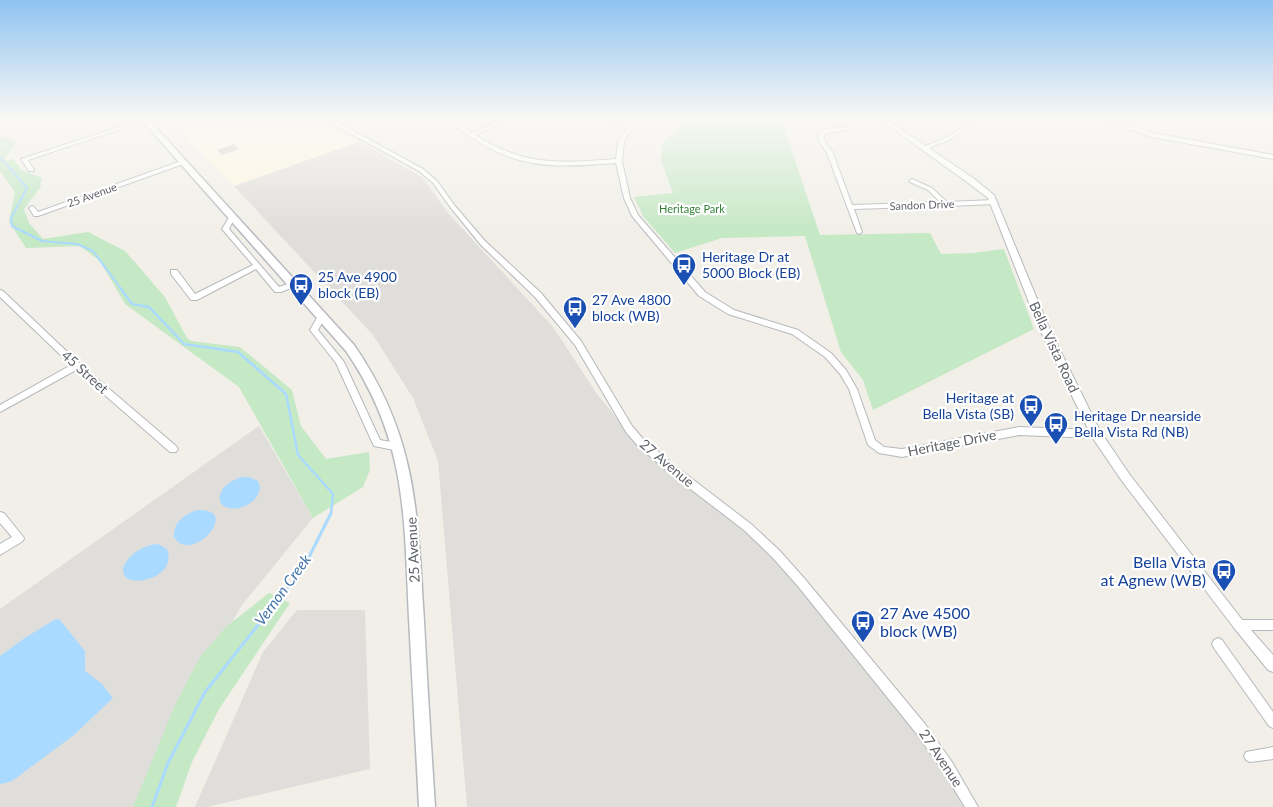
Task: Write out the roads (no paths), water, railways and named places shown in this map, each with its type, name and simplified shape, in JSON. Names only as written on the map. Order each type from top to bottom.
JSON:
[{"type":"main road","name":"25 Avenue","points":[[179,157],[322,316],[358,359],[376,388],[391,423],[404,470],[412,525],[427,807]]},
{"type":"street","name":"25 Avenue","points":[[31,157],[24,159],[31,170]]},
{"type":"street","name":"27 Avenue","points":[[396,157],[421,170],[436,182],[452,207],[482,243],[538,295],[573,337],[591,363],[629,429],[641,443],[734,516],[761,540],[796,576],[922,729],[955,775],[972,807]]},
{"type":"street","points":[[513,157],[530,162],[559,164],[619,161]]},
{"type":"street","name":"Heritage Drive","points":[[619,157],[626,198],[634,216],[702,294],[731,312],[795,332],[828,355],[848,380],[868,437],[882,450],[894,453],[910,452],[990,435],[1019,432],[1096,434]]},
{"type":"street","points":[[831,157],[859,232]]},
{"type":"street","name":"Bella Vista Road","points":[[936,157],[983,190],[994,202],[1044,328],[1096,434],[1126,478],[1239,625],[1273,665]]},
{"type":"street","name":"25 Avenue","points":[[32,208],[36,215],[184,162]]},
{"type":"street","points":[[912,181],[930,189],[947,205]]},
{"type":"street","name":"Sandon Drive","points":[[850,207],[994,202]]},
{"type":"street","points":[[232,216],[225,229],[278,290],[293,284]]},
{"type":"street","points":[[174,272],[194,298],[257,266]]},
{"type":"street","name":"45 Street","points":[[0,293],[77,366],[173,449]]},
{"type":"street","points":[[322,316],[314,330],[340,362],[377,443],[394,446]]},
{"type":"street","points":[[0,409],[77,366]]},
{"type":"street","points":[[0,516],[19,538],[0,550]]},
{"type":"street","points":[[1239,625],[1273,625]]},
{"type":"street","points":[[1218,644],[1273,722]]},
{"type":"street","points":[[1250,756],[1273,753]]},
{"type":"water","points":[[249,477],[258,481],[260,488],[258,495],[254,500],[240,508],[232,509],[225,507],[220,502],[223,489],[234,480]]},
{"type":"water","points":[[198,510],[210,512],[215,517],[214,525],[209,534],[201,541],[192,545],[182,544],[174,537],[176,527],[184,516]]},
{"type":"water","points":[[158,544],[167,549],[168,561],[163,571],[153,577],[142,580],[132,580],[125,576],[123,569],[130,557],[143,548]]},
{"type":"water","points":[[56,619],[60,620],[85,651],[85,671],[102,684],[113,698],[74,735],[12,781],[2,784],[0,783],[0,656],[26,637]]},
{"type":"waterway","name":"Vernon Creek","points":[[0,157],[27,188],[11,218],[12,226],[42,241],[77,244],[93,251],[122,290]]},
{"type":"waterway","name":"Vernon Creek","points":[[121,289],[132,304],[149,307],[184,344],[238,352],[286,394],[298,455],[333,494],[331,514]]},
{"type":"waterway","name":"Vernon Creek","points":[[152,807],[168,763],[205,692],[304,567],[331,513]]},
{"type":"place","name":"Heritage Dr at 5000 Block (EB)","points":[[684,286]]},
{"type":"place","name":"25 Ave 4900 block (EB)","points":[[301,306]]},
{"type":"place","name":"27 Ave 4800 block (WB)","points":[[575,329]]},
{"type":"place","name":"Heritage at Bella Vista (SB)","points":[[1031,427]]},
{"type":"place","name":"Heritage Dr nearside Bella Vista Rd (NB)","points":[[1056,445]]},
{"type":"place","name":"Bella Vista at Agnew (WB)","points":[[1224,592]]},
{"type":"place","name":"27 Ave 4500 block (WB)","points":[[863,643]]},
{"type":"park label","name":"Heritage Park","points":[[692,209]]}]
